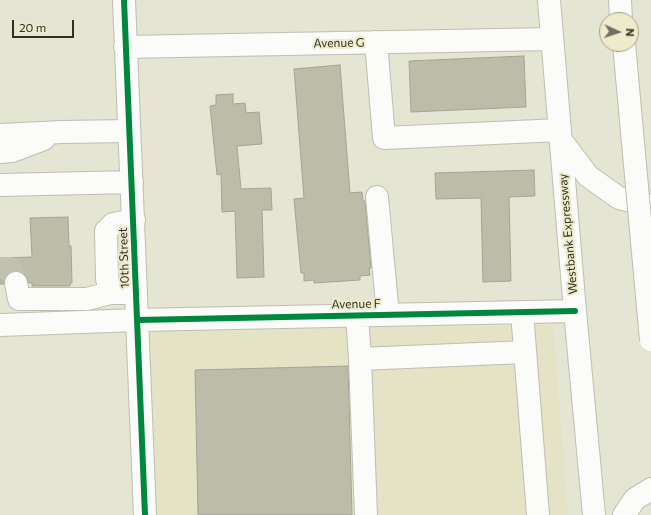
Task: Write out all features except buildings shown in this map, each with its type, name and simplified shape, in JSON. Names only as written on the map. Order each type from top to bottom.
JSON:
[{"type":"main road","name":"10th Street","points":[[124,0],[145,515]]},
{"type":"main road","name":"Westbank Expressway","points":[[549,0],[594,515]]},
{"type":"main road","points":[[620,0],[621,12]]},
{"type":"main road","name":"Avenue G","points":[[125,47],[552,39]]},
{"type":"main road","points":[[376,42],[384,138],[560,134],[588,176],[619,198],[651,206]]},
{"type":"main road","points":[[625,52],[651,340]]},
{"type":"main road","points":[[0,135],[129,131]]},
{"type":"main road","points":[[0,152],[12,151],[62,132]]},
{"type":"main road","points":[[0,186],[132,182]]},
{"type":"main road","points":[[377,197],[388,314]]},
{"type":"main road","points":[[110,293],[106,231],[113,224],[134,220]]},
{"type":"main road","points":[[16,283],[19,299],[87,299],[110,293],[136,293]]},
{"type":"main road","name":"Avenue F","points":[[0,325],[138,320],[575,311]]},
{"type":"main road","points":[[522,312],[538,515]]},
{"type":"main road","points":[[357,315],[366,515]]},
{"type":"main road","points":[[360,359],[525,352]]},
{"type":"main road","points":[[624,515],[635,500],[651,489]]},
{"type":"shaded area","points":[[553,326],[568,515],[155,515],[148,327]]},
{"type":"tunnel","points":[[0,268],[10,268],[16,283]]},
{"type":"cycle path","points":[[124,0],[145,515]]},
{"type":"cycle path","points":[[138,320],[575,311]]}]
